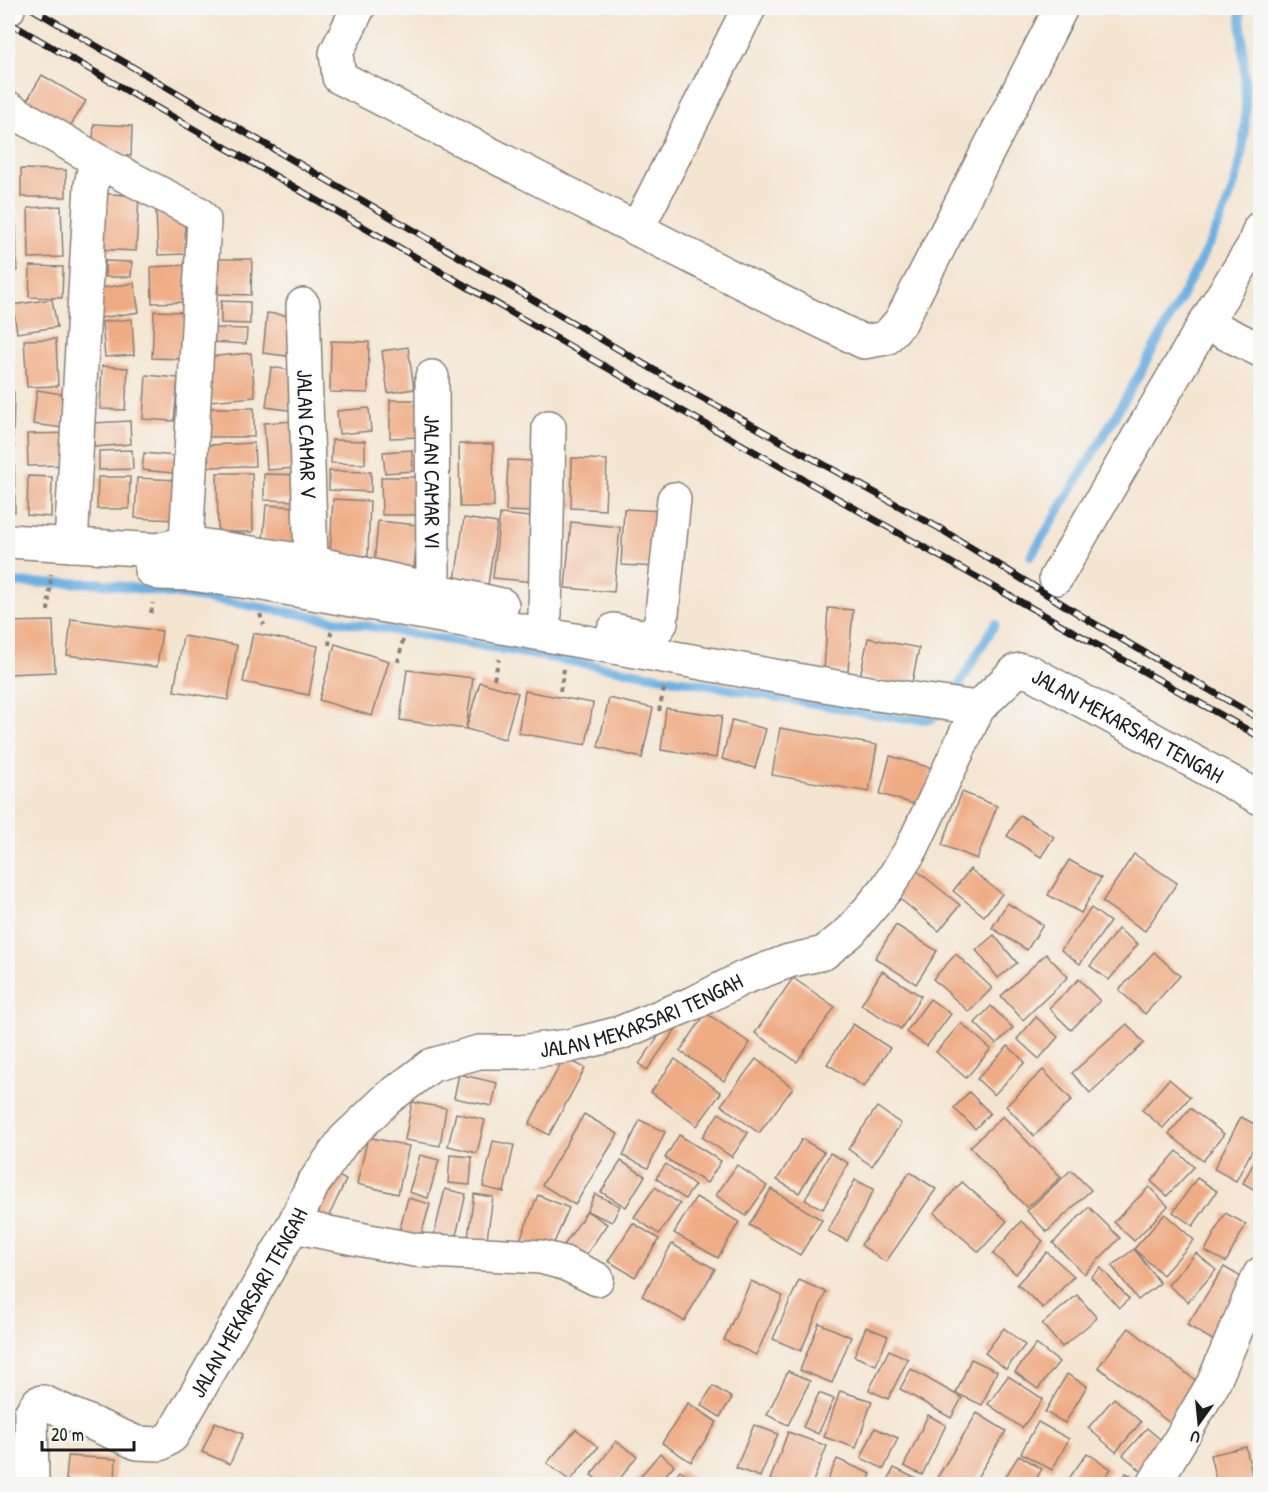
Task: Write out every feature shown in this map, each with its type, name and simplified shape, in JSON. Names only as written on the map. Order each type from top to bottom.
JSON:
[{"type":"street","points":[[358,8],[336,53],[339,76],[864,342],[886,338],[901,321],[1061,8]]},
{"type":"street","points":[[637,229],[749,8]]},
{"type":"street","points":[[8,108],[103,164],[198,213],[204,220],[171,547]]},
{"type":"street","points":[[71,545],[91,185],[94,170],[103,164]]},
{"type":"street","points":[[1056,578],[1205,323],[1253,247],[1260,228]]},
{"type":"street","name":"JALAN CAMAR V","points":[[303,305],[312,562]]},
{"type":"street","points":[[1205,323],[1260,350]]},
{"type":"street","name":"JALAN CAMAR VI","points":[[432,377],[433,588]]},
{"type":"street","points":[[545,615],[549,428]]},
{"type":"street","points":[[8,541],[171,547],[312,562],[641,636],[652,635],[661,623],[674,499]]},
{"type":"street","points":[[171,547],[151,558],[151,570],[159,573],[190,574],[263,584],[869,693],[959,705]]},
{"type":"street","name":"JALAN MEKARSARI TENGAH","points":[[32,1485],[31,1413],[38,1403],[44,1402],[137,1443],[160,1444],[172,1436],[293,1227],[313,1184],[344,1140],[388,1098],[432,1065],[479,1052],[530,1051],[568,1046],[620,1033],[696,1002],[743,978],[789,961],[824,953],[850,932],[887,888],[912,848],[959,705],[1016,671],[1032,673],[1260,798]]},
{"type":"street","points":[[293,1227],[415,1250],[541,1257],[564,1263],[597,1279]]},
{"type":"street","points":[[1154,1485],[1213,1384],[1260,1274]]},
{"type":"path","points":[[48,611],[52,571]]},
{"type":"path","points":[[151,614],[153,603]]},
{"type":"path","points":[[260,614],[264,625]]},
{"type":"path","points":[[329,645],[331,637]]},
{"type":"path","points":[[398,662],[400,654]]},
{"type":"path","points":[[494,679],[496,672]]},
{"type":"path","points":[[560,691],[562,680]]},
{"type":"path","points":[[659,711],[661,702]]},
{"type":"building","points":[[42,75],[86,101],[66,133],[23,107]]},
{"type":"building","points":[[94,124],[132,126],[131,156],[92,154]]},
{"type":"building","points":[[8,152],[11,152],[12,219],[8,219]]},
{"type":"building","points":[[21,169],[66,170],[66,197],[21,197]]},
{"type":"building","points":[[98,193],[139,196],[136,251],[95,249]]},
{"type":"building","points":[[61,206],[63,257],[29,258],[28,208]]},
{"type":"building","points":[[156,212],[184,212],[186,254],[158,255]]},
{"type":"building","points":[[8,226],[16,226],[17,271],[8,271]]},
{"type":"building","points":[[219,259],[252,259],[251,295],[218,294]]},
{"type":"building","points":[[105,261],[132,262],[131,277],[105,277]]},
{"type":"building","points":[[190,265],[192,302],[152,303],[151,267]]},
{"type":"building","points":[[30,266],[63,267],[62,298],[29,297]]},
{"type":"building","points":[[134,283],[139,312],[100,318],[96,289]]},
{"type":"building","points":[[52,299],[57,327],[17,333],[13,305]]},
{"type":"building","points":[[221,301],[250,302],[250,324],[221,323]]},
{"type":"building","points":[[154,311],[185,312],[183,359],[152,358]]},
{"type":"building","points":[[267,313],[299,317],[295,357],[263,353]]},
{"type":"building","points":[[132,319],[134,355],[105,357],[102,322]]},
{"type":"building","points":[[211,328],[247,329],[246,344],[211,342]]},
{"type":"building","points":[[56,339],[58,386],[27,387],[24,340]]},
{"type":"building","points":[[331,341],[369,342],[368,393],[330,392]]},
{"type":"building","points":[[408,347],[414,389],[388,393],[382,351]]},
{"type":"building","points":[[251,353],[255,397],[210,401],[206,357]]},
{"type":"building","points":[[9,357],[10,382],[8,382]]},
{"type":"building","points":[[102,366],[128,368],[125,410],[100,409]]},
{"type":"building","points":[[271,367],[301,372],[295,411],[266,407]]},
{"type":"building","points":[[146,375],[178,378],[174,421],[143,419]]},
{"type":"building","points":[[37,390],[68,395],[63,428],[33,424]]},
{"type":"building","points":[[8,391],[14,392],[13,437],[8,437]]},
{"type":"building","points":[[390,400],[419,400],[420,437],[390,438]]},
{"type":"building","points":[[209,408],[254,408],[254,437],[209,437]]},
{"type":"building","points":[[369,408],[371,431],[339,434],[337,411]]},
{"type":"building","points":[[130,421],[131,444],[94,447],[93,423]]},
{"type":"building","points":[[295,421],[297,468],[267,470],[264,423]]},
{"type":"building","points":[[73,433],[74,465],[28,466],[27,434]]},
{"type":"building","points":[[332,440],[365,441],[365,464],[331,463]]},
{"type":"building","points":[[254,443],[255,466],[209,467],[208,445]]},
{"type":"building","points":[[8,444],[14,444],[15,512],[8,512]]},
{"type":"building","points":[[459,444],[493,444],[494,507],[460,507]]},
{"type":"building","points":[[132,450],[133,469],[99,470],[99,451]]},
{"type":"building","points":[[412,450],[413,471],[385,473],[383,452]]},
{"type":"building","points":[[144,453],[184,457],[182,474],[142,470]]},
{"type":"building","points":[[572,458],[607,460],[605,510],[571,508]]},
{"type":"building","points":[[508,460],[537,461],[534,512],[506,511]]},
{"type":"building","points":[[329,471],[371,472],[371,492],[329,490]]},
{"type":"building","points":[[217,473],[252,473],[253,532],[218,532]]},
{"type":"building","points":[[264,474],[302,475],[301,501],[264,500]]},
{"type":"building","points":[[28,476],[52,477],[51,517],[27,515]]},
{"type":"building","points":[[98,477],[130,477],[129,509],[97,509]]},
{"type":"building","points":[[381,477],[417,477],[417,515],[382,515]]},
{"type":"building","points":[[137,478],[177,480],[175,520],[135,518]]},
{"type":"building","points":[[333,499],[370,501],[368,556],[330,554]]},
{"type":"building","points":[[266,505],[297,507],[294,543],[263,541]]},
{"type":"building","points":[[624,509],[662,511],[659,567],[621,565]]},
{"type":"building","points":[[500,514],[540,518],[534,582],[493,578]]},
{"type":"building","points":[[464,518],[497,523],[488,585],[455,580]]},
{"type":"building","points":[[378,521],[418,525],[414,569],[374,566]]},
{"type":"building","points":[[571,522],[620,527],[614,592],[565,588]]},
{"type":"building","points":[[828,608],[853,610],[848,672],[824,670]]},
{"type":"building","points":[[71,619],[162,631],[157,667],[67,655]]},
{"type":"building","points":[[53,621],[55,672],[8,674],[8,622]]},
{"type":"building","points":[[253,633],[318,646],[309,695],[243,682]]},
{"type":"building","points":[[183,636],[237,645],[228,700],[174,691]]},
{"type":"building","points":[[868,638],[919,648],[911,687],[860,677]]},
{"type":"building","points":[[335,644],[389,661],[372,716],[319,700]]},
{"type":"building","points":[[407,670],[473,678],[466,729],[400,720]]},
{"type":"building","points":[[480,682],[518,693],[505,739],[466,729]]},
{"type":"building","points":[[525,691],[593,703],[586,745],[518,733]]},
{"type":"building","points":[[609,698],[653,708],[642,758],[598,747]]},
{"type":"building","points":[[666,708],[722,716],[716,758],[661,750]]},
{"type":"building","points":[[732,720],[766,729],[755,768],[722,759]]},
{"type":"building","points":[[780,728],[877,745],[869,792],[772,775]]},
{"type":"building","points":[[890,756],[932,768],[921,806],[880,794]]},
{"type":"building","points":[[962,792],[997,806],[977,859],[942,845]]},
{"type":"building","points":[[1020,815],[1054,837],[1041,857],[1007,836]]},
{"type":"building","points":[[1134,854],[1177,883],[1145,931],[1102,902]]},
{"type":"building","points":[[1069,860],[1101,878],[1081,913],[1048,895]]},
{"type":"building","points":[[915,869],[960,905],[939,931],[894,894]]},
{"type":"building","points":[[970,869],[1002,894],[984,916],[953,891]]},
{"type":"building","points":[[1007,903],[1043,925],[1027,950],[992,928]]},
{"type":"building","points":[[1091,908],[1110,922],[1080,964],[1061,950]]},
{"type":"building","points":[[896,925],[937,951],[916,984],[875,958]]},
{"type":"building","points":[[1118,929],[1138,944],[1109,980],[1090,966]]},
{"type":"building","points":[[994,935],[1017,963],[998,978],[976,950]]},
{"type":"building","points":[[1154,952],[1180,976],[1145,1014],[1119,990]]},
{"type":"building","points":[[956,954],[992,988],[969,1012],[933,979]]},
{"type":"building","points":[[1046,954],[1068,977],[1023,1020],[1001,996]]},
{"type":"building","points":[[882,971],[921,996],[901,1029],[861,1005]]},
{"type":"building","points":[[793,978],[835,1007],[797,1062],[755,1033]]},
{"type":"building","points":[[1079,979],[1100,1001],[1071,1030],[1049,1008]]},
{"type":"building","points":[[930,999],[951,1014],[927,1046],[906,1032]]},
{"type":"building","points":[[991,1006],[1013,1028],[996,1044],[975,1023]]},
{"type":"building","points":[[706,1013],[750,1043],[724,1081],[680,1051]]},
{"type":"building","points":[[1036,1017],[1058,1037],[1039,1059],[1017,1039]]},
{"type":"building","points":[[961,1023],[991,1049],[966,1078],[936,1052]]},
{"type":"building","points":[[667,1024],[676,1029],[647,1070],[639,1064]]},
{"type":"building","points":[[853,1024],[890,1048],[864,1087],[827,1064]]},
{"type":"building","points":[[1127,1024],[1144,1043],[1090,1093],[1072,1073]]},
{"type":"building","points":[[1008,1046],[1025,1062],[994,1095],[977,1079]]},
{"type":"building","points":[[564,1057],[585,1068],[549,1135],[529,1124]]},
{"type":"building","points":[[675,1059],[721,1093],[697,1126],[651,1092]]},
{"type":"building","points":[[756,1059],[793,1088],[759,1133],[721,1105]]},
{"type":"building","points":[[1043,1070],[1072,1100],[1034,1136],[1006,1106]]},
{"type":"building","points":[[459,1074],[497,1083],[492,1106],[454,1098]]},
{"type":"building","points":[[1169,1079],[1190,1097],[1163,1128],[1142,1110]]},
{"type":"building","points":[[969,1092],[990,1113],[975,1129],[954,1108]]},
{"type":"building","points":[[412,1102],[446,1108],[440,1146],[405,1140]]},
{"type":"building","points":[[877,1107],[901,1124],[872,1166],[848,1149]]},
{"type":"building","points":[[1190,1108],[1224,1134],[1203,1161],[1169,1134]]},
{"type":"building","points":[[456,1113],[485,1120],[477,1153],[448,1146]]},
{"type":"building","points":[[719,1113],[748,1133],[732,1157],[702,1137]]},
{"type":"building","points":[[584,1114],[618,1134],[575,1205],[542,1185]]},
{"type":"building","points":[[1003,1116],[1061,1177],[1027,1208],[970,1147]]},
{"type":"building","points":[[1241,1117],[1260,1127],[1260,1135],[1236,1181],[1214,1169]]},
{"type":"building","points":[[640,1120],[665,1132],[648,1168],[623,1156]]},
{"type":"building","points":[[679,1135],[721,1161],[707,1183],[665,1158]]},
{"type":"building","points":[[368,1137],[409,1146],[398,1194],[357,1184]]},
{"type":"building","points":[[802,1139],[824,1152],[799,1193],[777,1180]]},
{"type":"building","points":[[493,1141],[514,1145],[504,1192],[483,1187]]},
{"type":"building","points":[[1177,1151],[1194,1167],[1167,1196],[1151,1181]]},
{"type":"building","points":[[1260,1151],[1260,1193],[1243,1183]]},
{"type":"building","points":[[830,1153],[848,1163],[823,1209],[805,1200]]},
{"type":"building","points":[[420,1155],[439,1160],[428,1198],[409,1192]]},
{"type":"building","points":[[450,1155],[472,1157],[470,1185],[448,1183]]},
{"type":"building","points":[[621,1161],[645,1176],[626,1207],[601,1192]]},
{"type":"building","points":[[666,1164],[695,1185],[685,1199],[656,1178]]},
{"type":"building","points":[[737,1165],[767,1186],[746,1216],[716,1195]]},
{"type":"building","points":[[327,1170],[346,1180],[323,1228],[303,1218]]},
{"type":"building","points":[[1071,1170],[1091,1190],[1047,1232],[1027,1211]]},
{"type":"building","points":[[910,1172],[936,1189],[886,1262],[861,1245]]},
{"type":"building","points":[[1197,1178],[1217,1191],[1193,1226],[1173,1212]]},
{"type":"building","points":[[855,1180],[874,1189],[847,1241],[828,1231]]},
{"type":"building","points":[[962,1182],[1007,1221],[979,1252],[934,1213]]},
{"type":"building","points":[[655,1187],[680,1204],[659,1234],[634,1217]]},
{"type":"building","points":[[1149,1187],[1168,1206],[1134,1241],[1114,1222]]},
{"type":"building","points":[[445,1189],[466,1194],[454,1244],[433,1239]]},
{"type":"building","points":[[771,1189],[822,1220],[800,1255],[749,1225]]},
{"type":"building","points":[[474,1194],[493,1197],[486,1246],[467,1244]]},
{"type":"building","points":[[595,1194],[620,1206],[612,1222],[587,1211]]},
{"type":"building","points":[[538,1195],[569,1208],[550,1252],[520,1240]]},
{"type":"building","points":[[696,1197],[739,1222],[718,1258],[674,1233]]},
{"type":"building","points":[[408,1198],[430,1204],[419,1242],[398,1236]]},
{"type":"building","points":[[1089,1207],[1120,1238],[1084,1274],[1053,1243]]},
{"type":"building","points":[[587,1211],[607,1224],[580,1264],[560,1251]]},
{"type":"building","points":[[1225,1213],[1246,1224],[1226,1262],[1205,1251]]},
{"type":"building","points":[[1165,1214],[1194,1240],[1163,1275],[1134,1249]]},
{"type":"building","points":[[1021,1221],[1043,1241],[1016,1274],[993,1254]]},
{"type":"building","points":[[633,1223],[659,1239],[635,1277],[608,1261]]},
{"type":"building","points":[[672,1244],[715,1269],[684,1321],[642,1296]]},
{"type":"building","points":[[1134,1249],[1160,1283],[1138,1300],[1112,1266]]},
{"type":"building","points":[[1047,1252],[1074,1276],[1043,1308],[1017,1284]]},
{"type":"building","points":[[1196,1253],[1216,1270],[1188,1302],[1168,1285]]},
{"type":"building","points":[[1224,1267],[1253,1284],[1216,1342],[1187,1325]]},
{"type":"building","points":[[1101,1268],[1129,1299],[1119,1308],[1091,1277]]},
{"type":"building","points":[[799,1280],[826,1292],[801,1351],[773,1339]]},
{"type":"building","points":[[751,1281],[783,1296],[756,1355],[724,1340]]},
{"type":"building","points":[[1077,1295],[1097,1318],[1062,1347],[1042,1324]]},
{"type":"building","points":[[819,1323],[851,1337],[832,1383],[800,1370]]},
{"type":"building","points":[[866,1327],[888,1336],[876,1365],[854,1356]]},
{"type":"building","points":[[1004,1328],[1025,1345],[1006,1369],[985,1353]]},
{"type":"building","points":[[1129,1328],[1205,1388],[1175,1427],[1098,1367]]},
{"type":"building","points":[[1036,1344],[1059,1362],[1038,1389],[1015,1372]]},
{"type":"building","points":[[889,1350],[908,1359],[888,1399],[869,1390]]},
{"type":"building","points":[[971,1359],[997,1371],[982,1405],[956,1393]]},
{"type":"building","points":[[911,1369],[962,1398],[951,1418],[900,1389]]},
{"type":"building","points":[[788,1371],[810,1381],[788,1425],[767,1415]]},
{"type":"building","points":[[1067,1374],[1087,1386],[1065,1423],[1045,1412]]},
{"type":"building","points":[[1008,1376],[1043,1399],[1022,1428],[988,1404]]},
{"type":"building","points":[[713,1386],[732,1398],[720,1417],[701,1405]]},
{"type":"building","points":[[840,1391],[872,1401],[856,1448],[824,1437]]},
{"type":"building","points":[[819,1393],[834,1399],[818,1434],[803,1427]]},
{"type":"building","points":[[1114,1398],[1141,1422],[1116,1452],[1088,1428]]},
{"type":"building","points":[[688,1403],[717,1422],[691,1462],[662,1443]]},
{"type":"building","points":[[977,1413],[1006,1431],[973,1484],[941,1484],[935,1481]]},
{"type":"building","points":[[928,1415],[946,1425],[922,1475],[904,1466]]},
{"type":"building","points":[[215,1422],[243,1434],[230,1464],[202,1452]]},
{"type":"building","points":[[1038,1422],[1069,1439],[1052,1470],[1021,1453]]},
{"type":"building","points":[[754,1425],[778,1434],[760,1477],[736,1468]]},
{"type":"building","points":[[875,1428],[898,1438],[884,1469],[861,1458]]},
{"type":"building","points":[[1147,1428],[1172,1449],[1148,1477],[1123,1455]]},
{"type":"building","points":[[576,1429],[598,1447],[570,1481],[547,1463]]},
{"type":"building","points":[[788,1432],[827,1446],[812,1484],[782,1484],[770,1480]]},
{"type":"building","points":[[616,1441],[637,1456],[616,1484],[604,1484],[591,1475]]},
{"type":"building","points":[[8,1444],[11,1444],[13,1482],[8,1482]]},
{"type":"building","points":[[1246,1447],[1254,1484],[1217,1484],[1210,1455]]},
{"type":"building","points":[[660,1453],[674,1465],[658,1484],[634,1484]]},
{"type":"building","points":[[1087,1453],[1111,1469],[1100,1484],[1065,1484]]},
{"type":"building","points":[[1019,1455],[1042,1469],[1033,1484],[1001,1484]]},
{"type":"building","points":[[68,1456],[116,1459],[115,1483],[66,1480]]},
{"type":"building","points":[[837,1459],[871,1474],[867,1484],[826,1484]]},
{"type":"building","points":[[894,1468],[925,1483],[886,1484]]},
{"type":"building","points":[[680,1470],[697,1482],[695,1484],[669,1484]]},
{"type":"building","points":[[1126,1473],[1147,1484],[1119,1484]]},
{"type":"waterway","points":[[1031,556],[1164,329],[1208,246],[1231,194],[1241,158],[1245,121],[1240,8]]},
{"type":"waterway","points":[[8,583],[99,583],[235,603],[903,719],[932,719],[942,713]]},
{"type":"waterway","points":[[952,697],[995,624]]},
{"type":"railway","points":[[31,8],[692,392],[939,528],[1090,621],[1260,719]]},
{"type":"railway","points":[[8,22],[684,412],[1260,737]]}]
